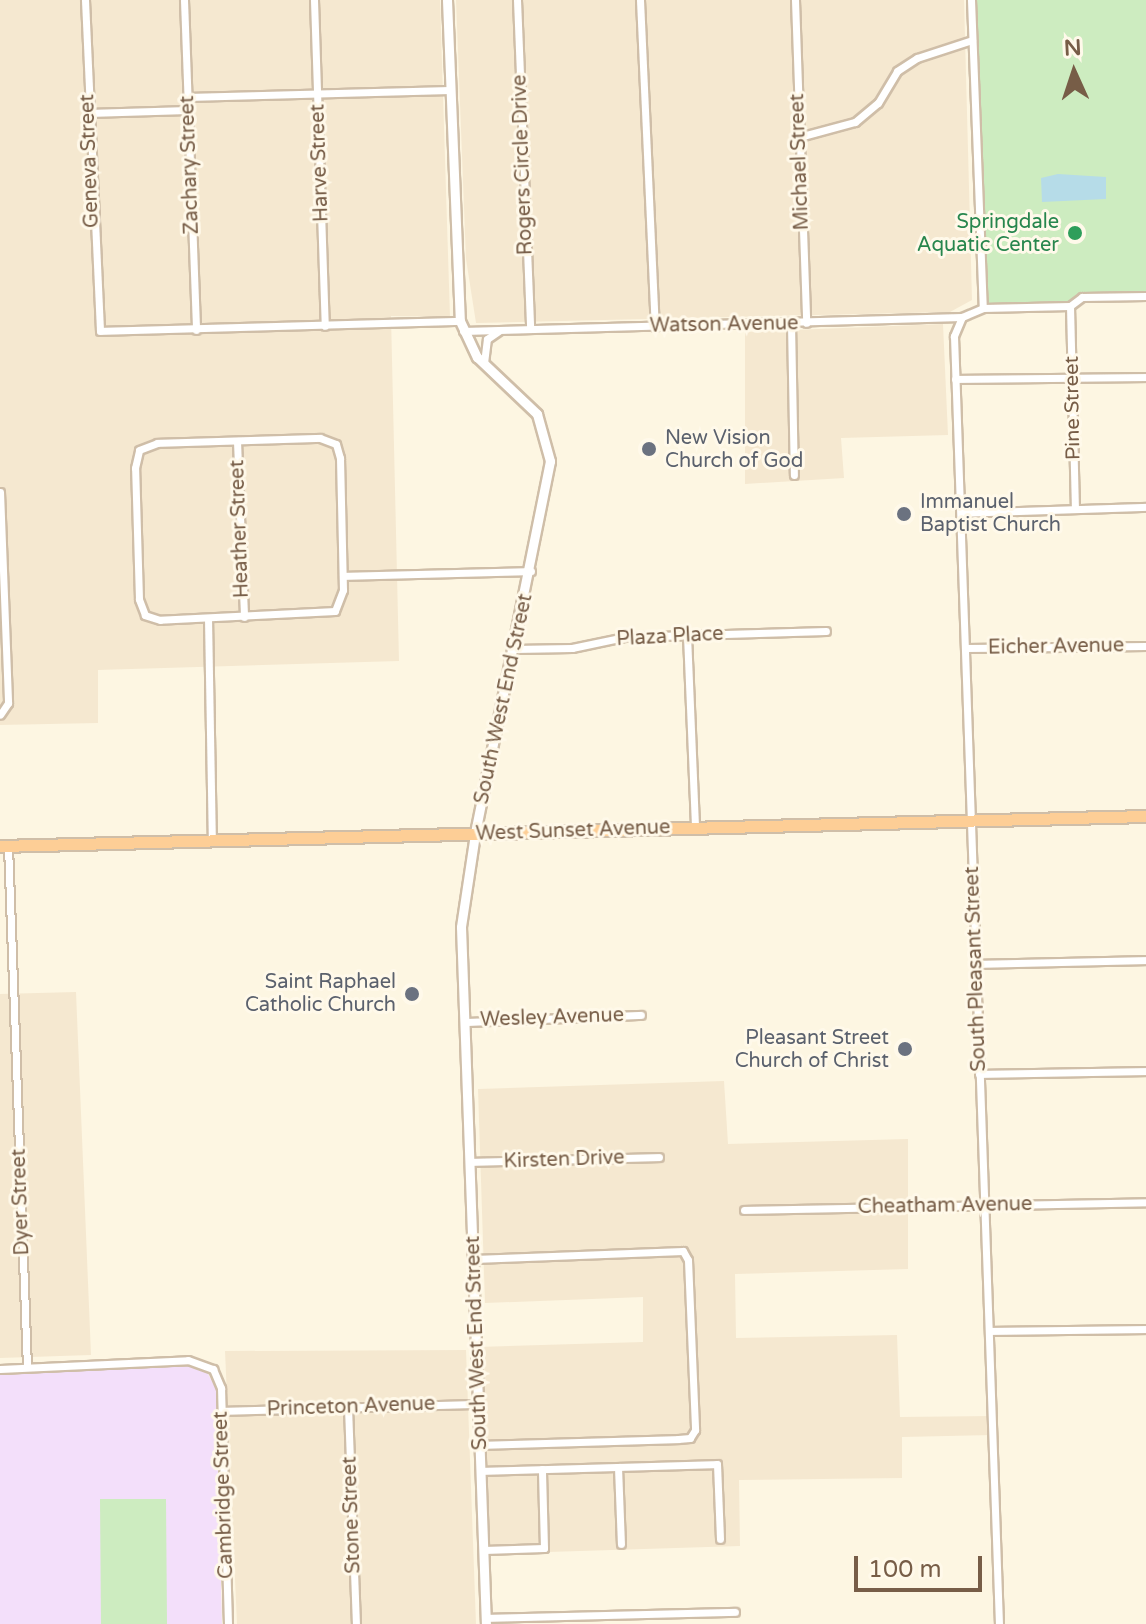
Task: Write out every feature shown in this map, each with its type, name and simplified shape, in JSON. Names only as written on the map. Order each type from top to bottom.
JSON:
[{"type":"highway","name":"West Sunset Avenue","points":[[4,846],[1146,816]]},
{"type":"street","name":"Geneva Street","points":[[85,0],[96,321]]},
{"type":"street","name":"Zachary Street","points":[[184,0],[196,330]]},
{"type":"street","name":"Harve Street","points":[[314,0],[325,326]]},
{"type":"street","name":"South West End Street","points":[[447,0],[462,326],[484,364],[528,402],[546,434],[549,477],[475,834],[461,927],[486,1621]]},
{"type":"street","name":"Rogers Circle Drive","points":[[517,0],[530,329]]},
{"type":"street","points":[[640,0],[655,327]]},
{"type":"street","name":"Michael Street","points":[[795,0],[806,323]]},
{"type":"street","points":[[971,0],[983,308],[1070,306],[1082,297],[1146,296]]},
{"type":"street","points":[[799,137],[855,122],[878,103],[897,71],[917,58],[972,40]]},
{"type":"street","points":[[187,97],[450,90]]},
{"type":"street","points":[[88,113],[188,110]]},
{"type":"street","name":"Pine Street","points":[[1070,306],[1075,509]]},
{"type":"street","name":"Watson Avenue","points":[[96,321],[100,331],[112,333],[325,326],[462,326],[502,330],[962,317],[983,308]]},
{"type":"street","name":"South Pleasant Street","points":[[962,317],[954,336],[955,379],[999,1624]]},
{"type":"street","points":[[791,324],[794,475]]},
{"type":"street","points":[[484,364],[487,339],[502,330]]},
{"type":"street","points":[[955,379],[1146,377]]},
{"type":"street","points":[[320,438],[336,444],[343,576],[341,604],[327,614],[160,620],[140,607],[136,457],[147,445],[237,441],[320,438]]},
{"type":"street","name":"Heather Street","points":[[237,441],[244,617]]},
{"type":"street","points":[[0,492],[8,703],[2,714]]},
{"type":"street","points":[[961,513],[1146,507]]},
{"type":"street","points":[[343,576],[531,571]]},
{"type":"street","points":[[208,618],[212,840]]},
{"type":"street","name":"Plaza Place","points":[[514,649],[687,635],[826,631]]},
{"type":"street","points":[[687,635],[695,828]]},
{"type":"street","name":"Eicher Avenue","points":[[966,648],[1146,646]]},
{"type":"street","name":"Dyer Street","points":[[4,846],[27,1367]]},
{"type":"street","points":[[976,964],[1146,960]]},
{"type":"street","name":"Wesley Avenue","points":[[464,1022],[641,1015]]},
{"type":"street","points":[[979,1074],[1146,1071]]},
{"type":"street","name":"Kirsten Drive","points":[[470,1162],[659,1157]]},
{"type":"street","name":"Cheatham Avenue","points":[[744,1210],[1146,1202]]},
{"type":"street","points":[[474,1259],[683,1251],[688,1260],[695,1430],[690,1438],[678,1439],[481,1445]]},
{"type":"street","points":[[989,1331],[1146,1329]]},
{"type":"street","name":"Cambridge Street","points":[[27,1367],[188,1360],[213,1369],[222,1411],[228,1624]]},
{"type":"street","points":[[0,1369],[27,1367]]},
{"type":"street","name":"Princeton Avenue","points":[[222,1411],[480,1404]]},
{"type":"street","name":"Stone Street","points":[[348,1407],[356,1624]]},
{"type":"street","points":[[482,1471],[717,1464],[720,1539]]},
{"type":"street","points":[[618,1467],[621,1544]]},
{"type":"street","points":[[484,1550],[544,1548],[542,1469]]},
{"type":"street","points":[[486,1621],[735,1612]]},
{"type":"shaded area","points":[[0,0],[440,0],[450,317],[391,316],[399,661],[98,670],[98,723],[0,725]]},
{"type":"shaded area","points":[[456,0],[964,0],[972,300],[950,312],[476,323],[466,259]]},
{"type":"shaded area","points":[[943,324],[948,435],[841,438],[844,478],[745,484],[745,332]]},
{"type":"shaded area","points":[[76,992],[91,1355],[0,1358],[0,994]]},
{"type":"shaded area","points":[[724,1081],[728,1144],[908,1139],[908,1269],[735,1274],[736,1338],[897,1335],[900,1417],[992,1416],[992,1435],[902,1437],[902,1478],[739,1480],[740,1546],[484,1554],[477,1347],[643,1342],[643,1297],[485,1303],[478,1089]]},
{"type":"shaded area","points":[[466,1350],[476,1624],[237,1624],[225,1351]]},
{"type":"shaded area","points":[[186,1364],[207,1372],[216,1389],[222,1624],[0,1624],[0,1373]]},
{"type":"green space","points":[[971,0],[1146,0],[1146,296],[1082,297],[1070,306],[983,308]]},
{"type":"green space","points":[[100,1499],[166,1499],[167,1624],[101,1624]]},
{"type":"water","points":[[1058,174],[1106,177],[1106,199],[1042,202],[1041,178]]},
{"type":"place","name":"Springdale Aquatic Center","points":[[1075,233]]},
{"type":"place","name":"New Vision Church of God","points":[[649,449]]},
{"type":"place","name":"Immanuel Baptist Church","points":[[904,514]]},
{"type":"place","name":"Saint Raphael Catholic Church","points":[[412,994]]},
{"type":"place","name":"Pleasant Street Church of Christ","points":[[905,1049]]}]
